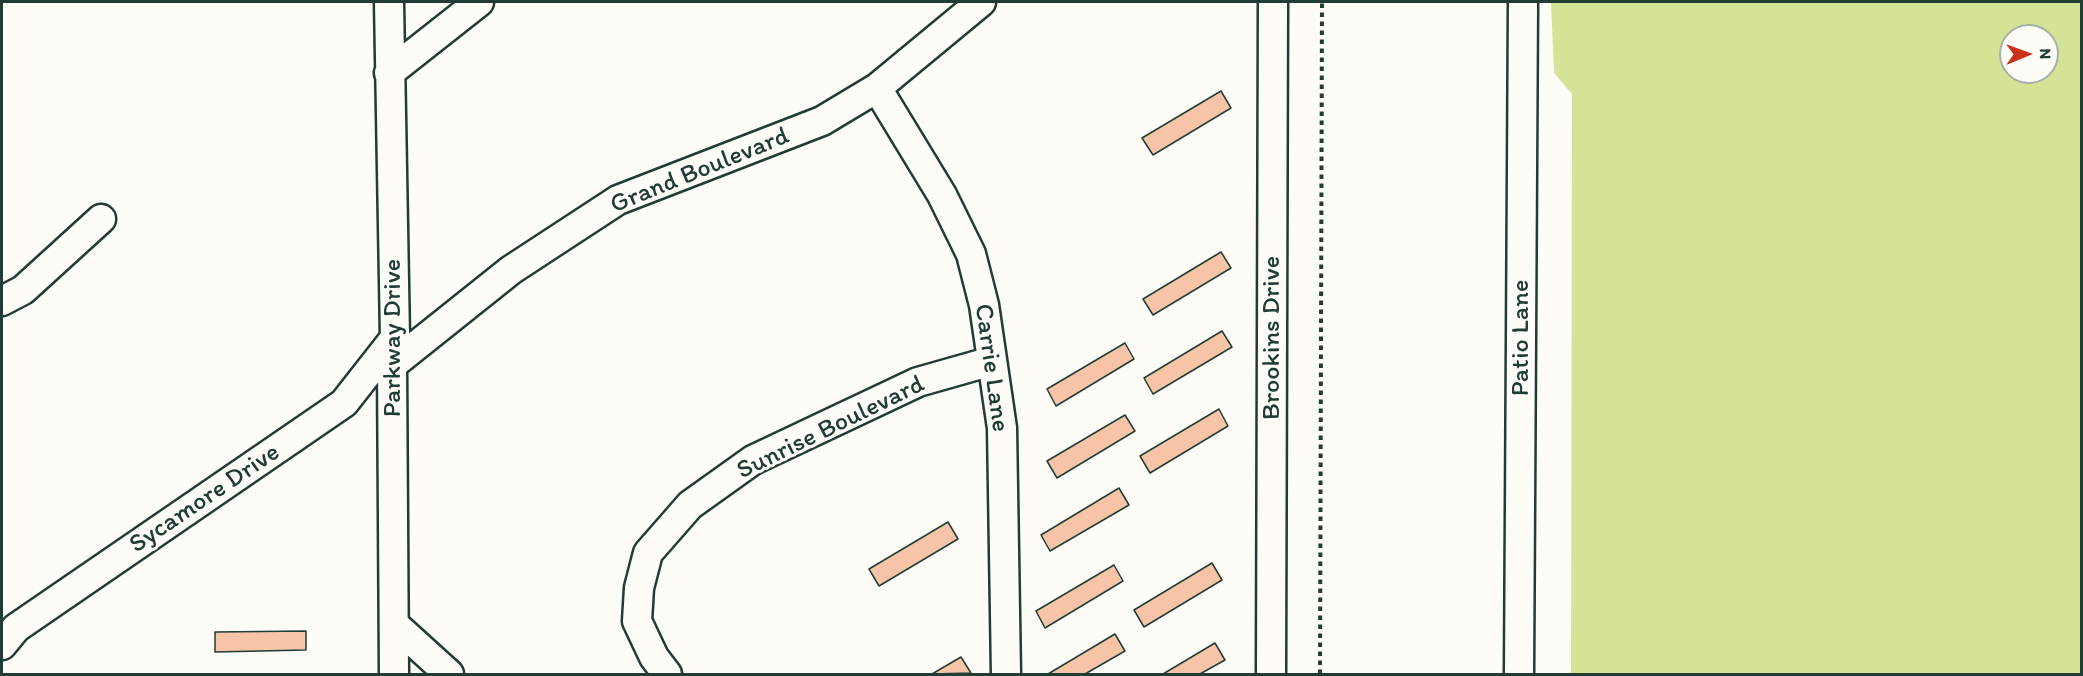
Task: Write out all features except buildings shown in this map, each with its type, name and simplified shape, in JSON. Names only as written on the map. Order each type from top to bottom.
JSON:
[{"type":"street","name":"Parkway Drive","points":[[389,2],[394,675]]},
{"type":"street","points":[[389,73],[479,2]]},
{"type":"street","name":"Grand Boulevard","points":[[393,352],[511,270],[618,200],[822,121],[877,88],[981,2]]},
{"type":"street","name":"Brookins Drive","points":[[1271,675],[1273,2]]},
{"type":"street","name":"Patio Lane","points":[[1519,675],[1523,2]]},
{"type":"street","name":"Carrie Lane","points":[[877,88],[942,195],[971,254],[984,305],[1002,428],[1006,675]]},
{"type":"street","points":[[2,301],[23,290],[101,219]]},
{"type":"street","name":"Sycamore Drive","points":[[2,645],[16,628],[344,403],[393,352]]},
{"type":"street","name":"Sunrise Boulevard","points":[[667,675],[654,657],[637,621],[639,588],[648,554],[690,505],[763,455],[918,382],[992,360]]},
{"type":"street","points":[[395,625],[448,675]]},
{"type":"path","points":[[1320,675],[1322,2]]},
{"type":"green space","points":[[1551,2],[2081,2],[2081,674],[1571,674],[1572,94],[1554,73]]}]
